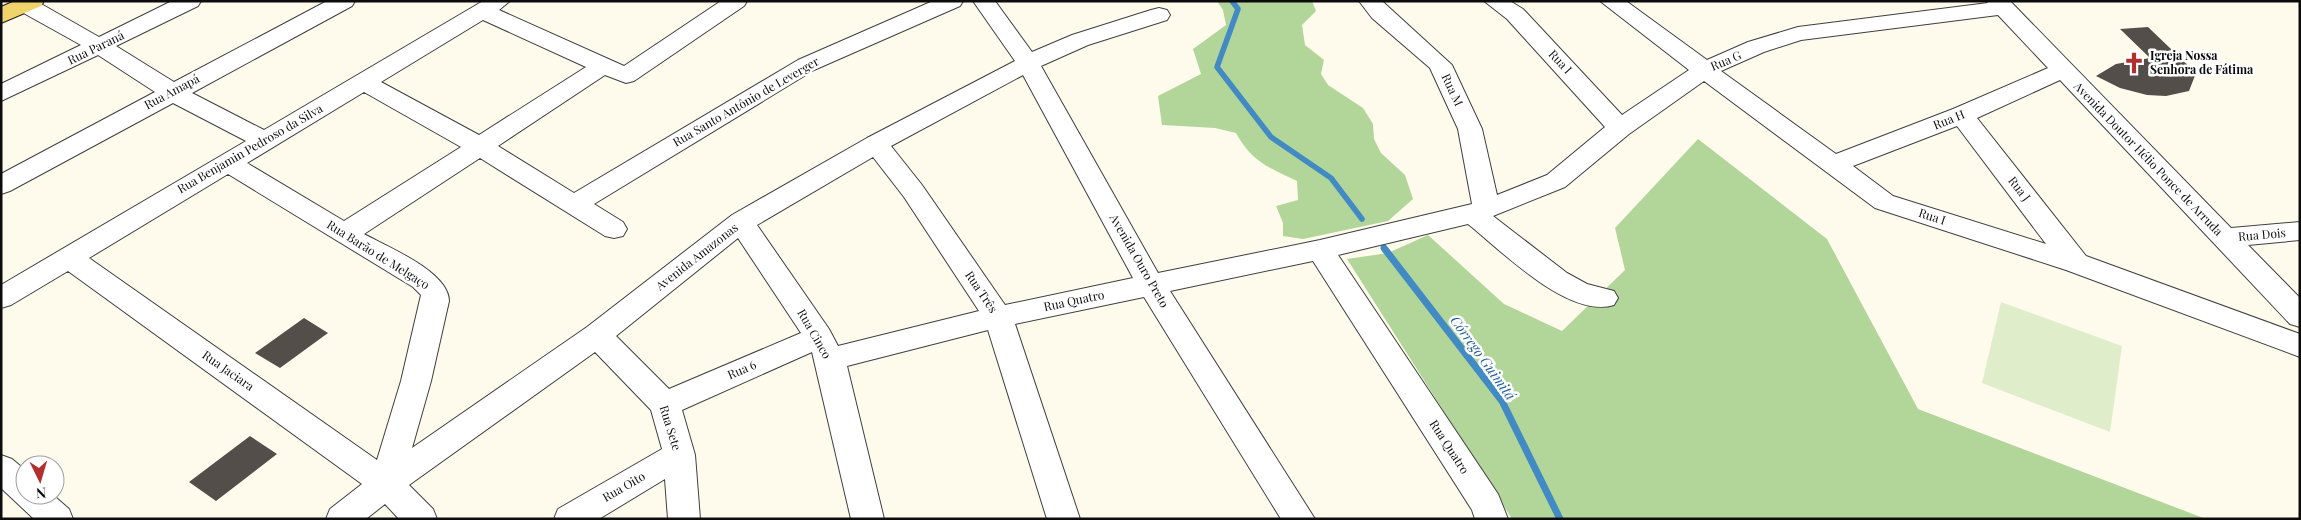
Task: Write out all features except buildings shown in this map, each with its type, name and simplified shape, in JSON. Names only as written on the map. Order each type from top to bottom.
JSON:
[{"type":"main road","points":[[1,16],[30,3]]},
{"type":"street","name":"Rua Paraná","points":[[1,94],[190,1]]},
{"type":"street","name":"Rua Amapá","points":[[1,185],[344,1]]},
{"type":"street","name":"Rua Santo Antônio de Leverger","points":[[575,204],[806,65],[952,1]]},
{"type":"street","name":"Avenida Ouro Preto","points":[[984,1],[1028,63],[1150,285],[1299,519]]},
{"type":"street","name":"Rua M","points":[[1370,1],[1440,65],[1470,129],[1479,211]]},
{"type":"street","name":"Rua I","points":[[1495,1],[1515,14],[1620,128]]},
{"type":"street","name":"Rua I","points":[[1611,1],[1706,69],[1884,202],[2076,263],[2300,346]]},
{"type":"street","points":[[30,3],[172,92],[264,140]]},
{"type":"street","points":[[490,6],[626,76],[727,3]]},
{"type":"street","name":"Rua G","points":[[1479,211],[1556,181],[1620,128],[1706,69],[1756,47],[1798,34],[2000,5]]},
{"type":"street","name":"Avenida Doutor Hélio Ponce de Arruda","points":[[2000,5],[2300,316]]},
{"type":"street","name":"Rua Benjamin Pedroso da Silva","points":[[1,298],[264,140],[365,83],[490,6]]},
{"type":"street","name":"Avenida Amazonas","points":[[342,519],[386,484],[597,335],[741,222],[876,144],[1028,63],[1080,40],[1159,15]]},
{"type":"street","points":[[344,234],[605,65]]},
{"type":"street","name":"Rua H","points":[[1834,164],[1962,115],[2063,70]]},
{"type":"street","points":[[365,83],[479,146],[614,229]]},
{"type":"street","name":"Rua J","points":[[1962,115],[2076,263]]},
{"type":"street","name":"Rua Três","points":[[876,144],[913,191],[998,317],[1064,519]]},
{"type":"street","name":"Rua Barão de Melgaço","points":[[227,162],[423,280],[435,292],[436,301],[416,381],[386,484]]},
{"type":"street","points":[[1479,211],[1557,280],[1580,293],[1604,298]]},
{"type":"street","name":"Rua Quatro","points":[[824,348],[998,317],[1320,250],[1479,211]]},
{"type":"street","name":"Rua Cinco","points":[[741,222],[824,348],[868,519]]},
{"type":"street","name":"Rua Dois","points":[[2224,238],[2300,231]]},
{"type":"street","name":"Rua Quatro","points":[[1320,250],[1486,504],[1492,519]]},
{"type":"street","name":"Rua Jaciara","points":[[69,258],[386,484]]},
{"type":"street","name":"Rua Sete","points":[[597,335],[665,404],[679,455],[684,517]]},
{"type":"street","name":"Rua 6","points":[[665,404],[824,348]]},
{"type":"street","name":"Rua Oito","points":[[570,519],[679,455]]},
{"type":"street","points":[[1,468],[15,481]]},
{"type":"street","points":[[386,484],[421,519]]},
{"type":"street","points":[[42,505],[57,519]]},
{"type":"green space","points":[[1217,1],[1312,1],[1316,11],[1302,25],[1305,45],[1324,60],[1321,74],[1328,85],[1363,108],[1373,124],[1374,139],[1381,153],[1405,175],[1413,199],[1388,221],[1303,239],[1283,236],[1283,223],[1276,206],[1298,200],[1297,181],[1262,163],[1248,150],[1236,133],[1215,128],[1162,125],[1158,96],[1201,74],[1193,49],[1226,25],[1223,10]]},
{"type":"green space","points":[[1698,139],[1827,239],[1918,409],[2206,519],[1512,519],[1347,259],[1388,253],[1428,235],[1504,304],[1562,331],[1625,270],[1615,228]]},
{"type":"green space","points":[[2001,302],[2122,346],[2110,432],[1982,383]]},
{"type":"waterway","name":"Córrego Guimitá","points":[[1232,1],[1238,9],[1217,67],[1271,137],[1331,178],[1362,219]]},
{"type":"waterway","name":"Córrego Guimitá","points":[[1384,248],[1502,401],[1560,519]]},
{"type":"place","name":"Igreja Nossa Senhora de Fátima","points":[[2134,63]]}]
